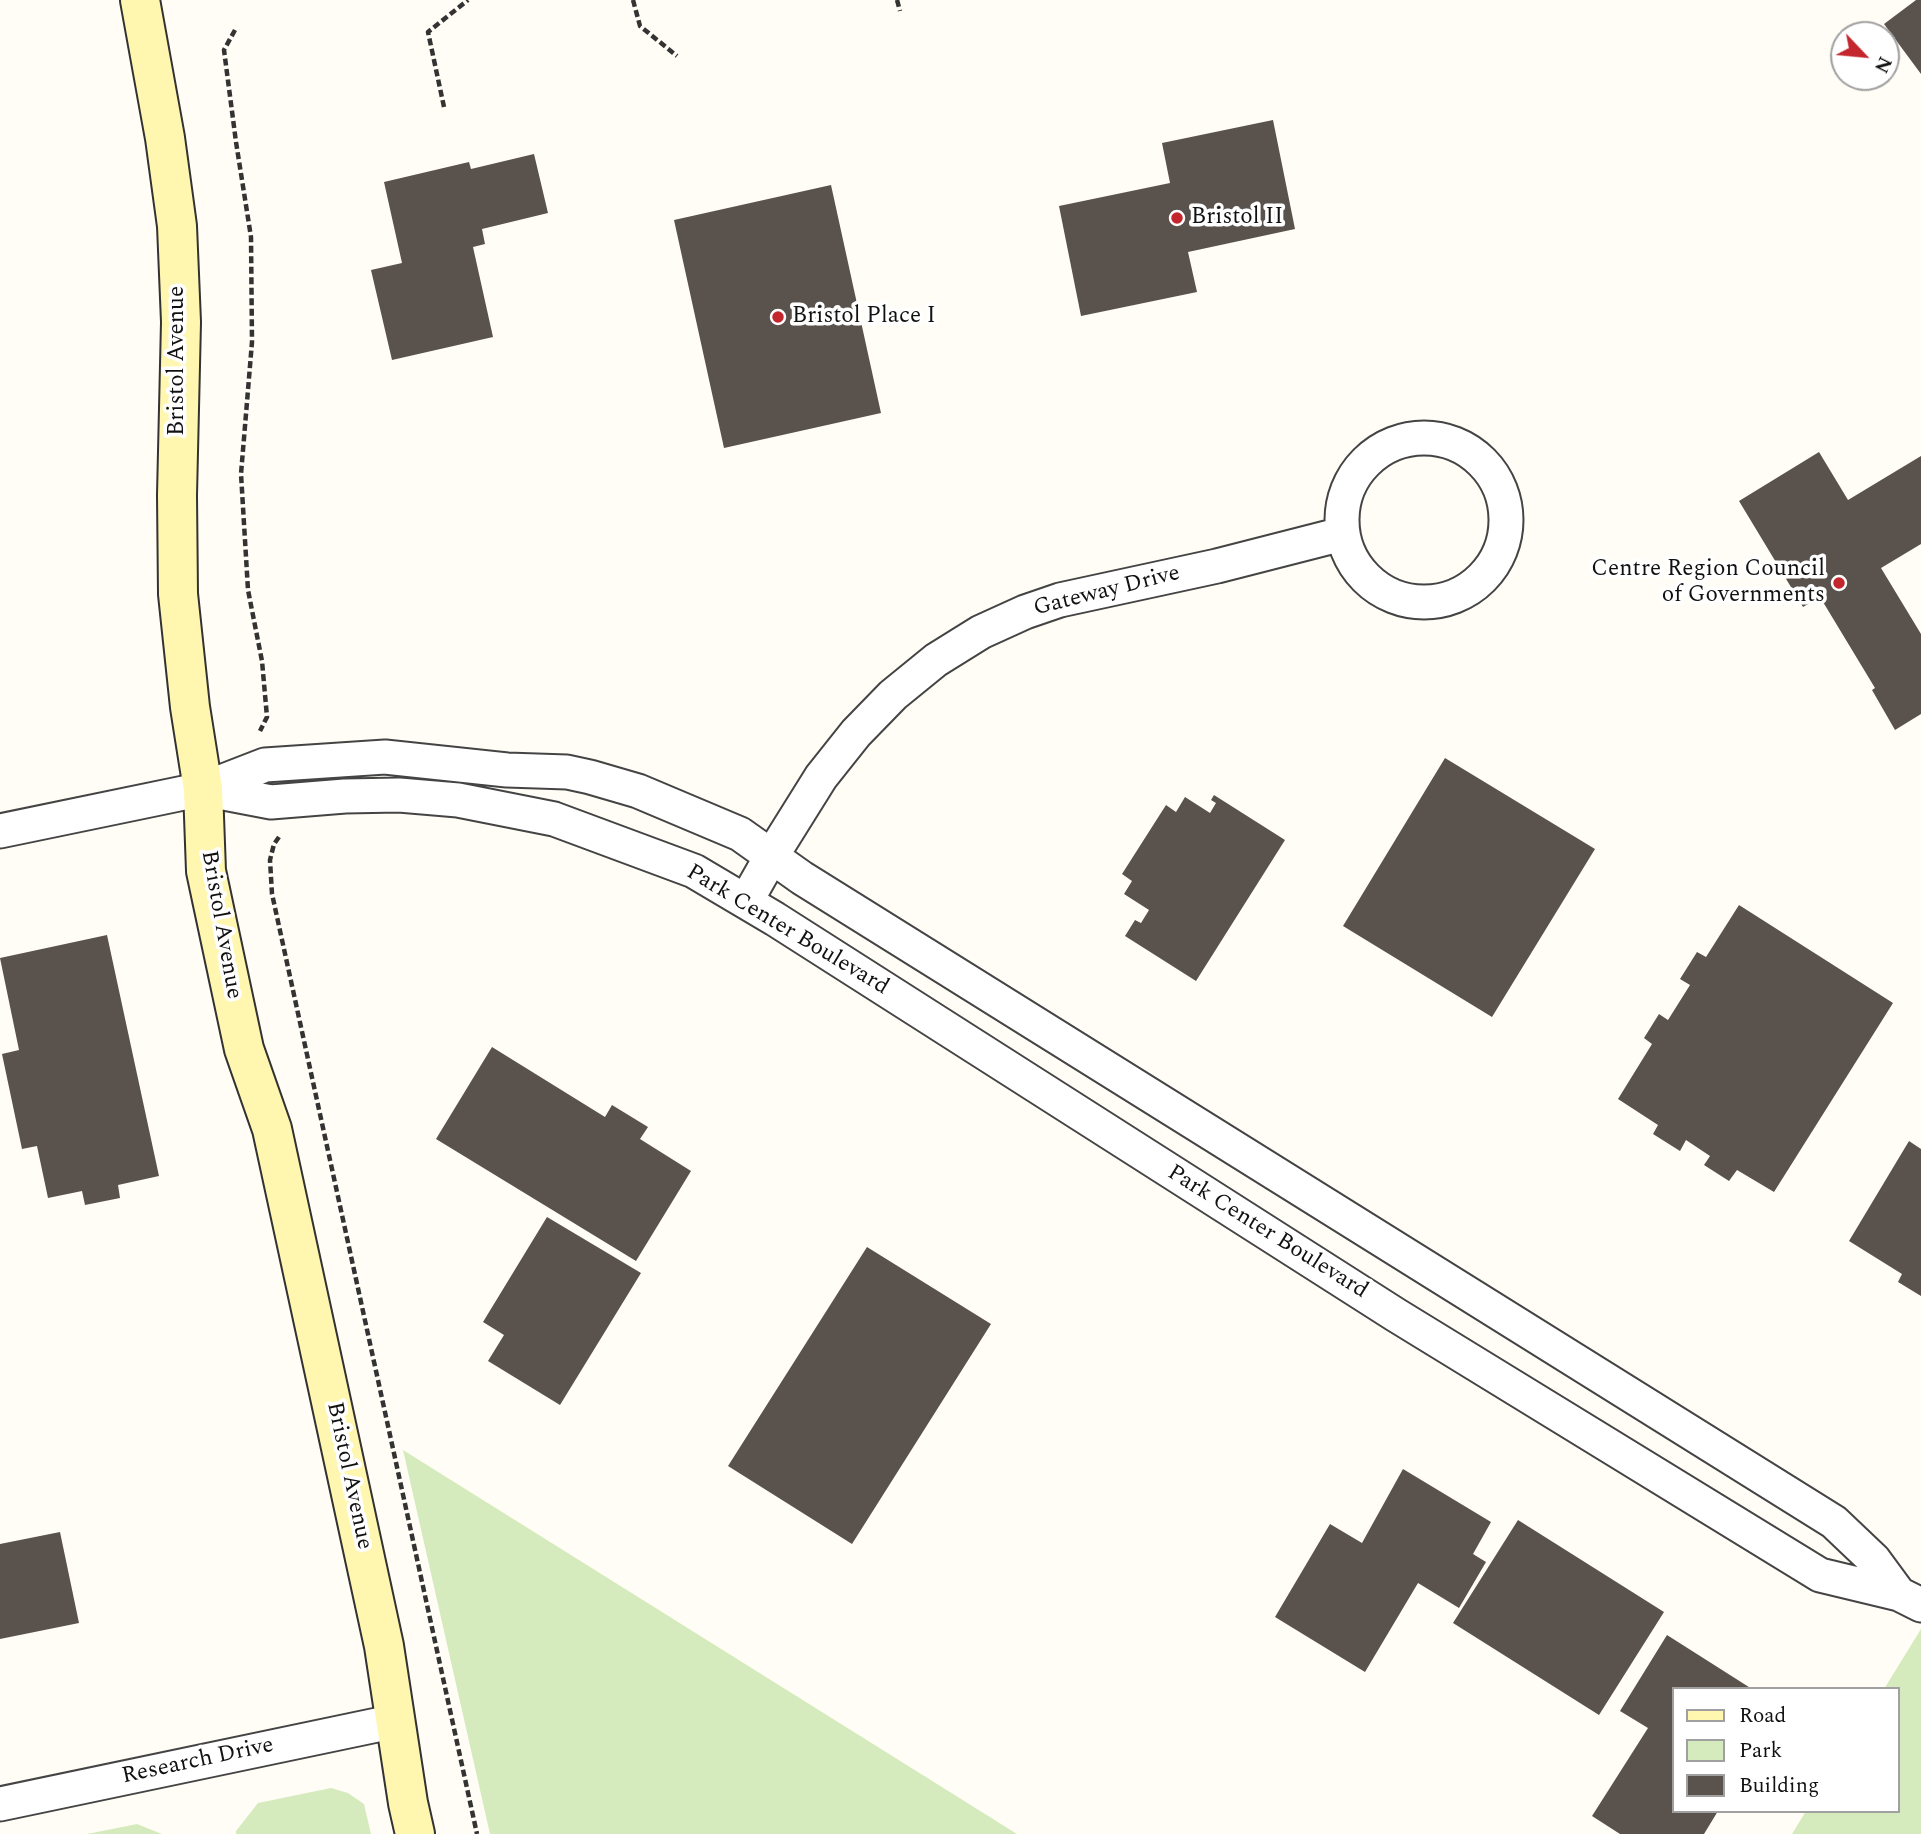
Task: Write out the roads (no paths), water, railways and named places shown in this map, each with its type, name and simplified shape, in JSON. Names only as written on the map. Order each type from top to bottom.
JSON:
[{"type":"street","name":"Bristol Avenue","points":[[140,0],[163,125],[177,226],[181,322],[178,594],[190,706],[203,789],[205,870],[244,1049],[272,1129],[384,1646],[415,1834]]},
{"type":"street","points":[[1413,439],[1451,442],[1475,457],[1494,478],[1505,513],[1505,532],[1500,550],[1479,581],[1464,593],[1443,600],[1420,603],[1398,599],[1378,589],[1361,574],[1349,556],[1342,534],[1345,497],[1364,464],[1395,443],[1413,439]]},
{"type":"street","name":"Gateway Drive","points":[[746,901],[821,777],[856,733],[894,695],[936,660],[981,632],[1060,600],[1217,566],[1342,534]]},
{"type":"street","name":"Park Center Boulevard","points":[[203,789],[265,765],[385,757],[507,770],[567,772],[638,791],[740,834],[1424,1267],[1834,1522],[1874,1560],[1910,1600]]},
{"type":"street","points":[[0,831],[203,789]]},
{"type":"street","name":"Park Center Boulevard","points":[[203,789],[271,802],[345,796],[410,796],[458,800],[554,820],[694,871],[746,901],[1396,1315],[1820,1575],[1910,1600]]},
{"type":"street","name":"Research Drive","points":[[0,1804],[396,1721]]},
{"type":"place","name":"Bristol II","points":[[1177,218]]},
{"type":"place","name":"Bristol Place I","points":[[778,317]]},
{"type":"place","name":"Centre Region Council of Governments","points":[[1839,583]]}]
